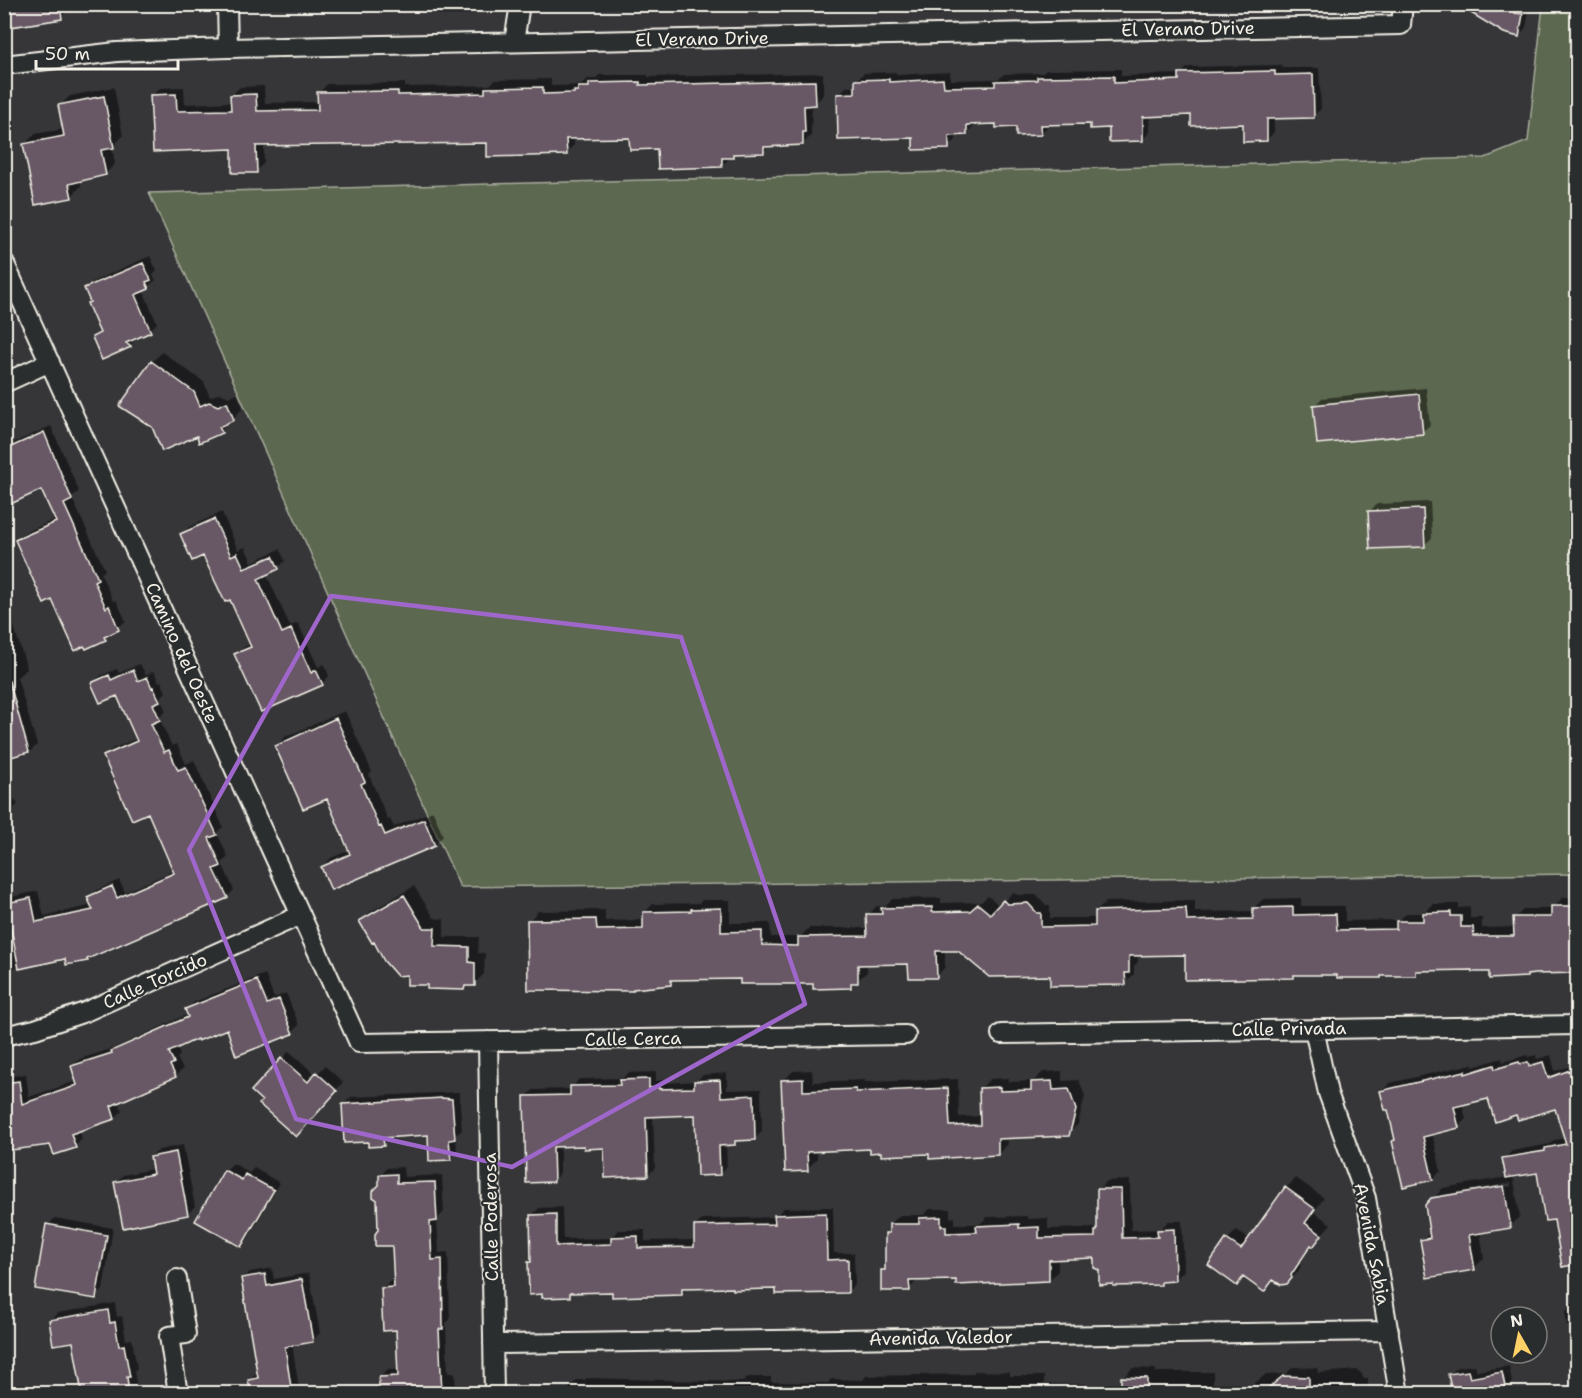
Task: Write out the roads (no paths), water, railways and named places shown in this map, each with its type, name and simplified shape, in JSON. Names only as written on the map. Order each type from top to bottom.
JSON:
[{"type":"street","points":[[227,4],[228,48]]},
{"type":"street","points":[[514,42],[520,4]]},
{"type":"street","name":"El Verano Drive","points":[[4,65],[117,52],[228,48],[1401,25],[1403,4]]},
{"type":"street","name":"Camino del Oeste","points":[[4,262],[360,1043]]},
{"type":"street","points":[[4,383],[50,362]]},
{"type":"street","name":"Calle Torcido","points":[[4,1036],[35,1029],[85,1012],[301,915]]},
{"type":"street","name":"Calle Privada","points":[[1001,1034],[1578,1025]]},
{"type":"street","name":"Avenida Sabia","points":[[1314,1029],[1328,1093],[1366,1198],[1399,1394]]},
{"type":"street","name":"Calle Cerca","points":[[360,1043],[906,1035]]},
{"type":"street","name":"Calle Poderosa","points":[[488,1041],[494,1394]]},
{"type":"street","points":[[177,1279],[186,1334],[169,1336],[178,1394]]},
{"type":"street","name":"Avenida Valedor","points":[[493,1344],[1389,1331]]}]
